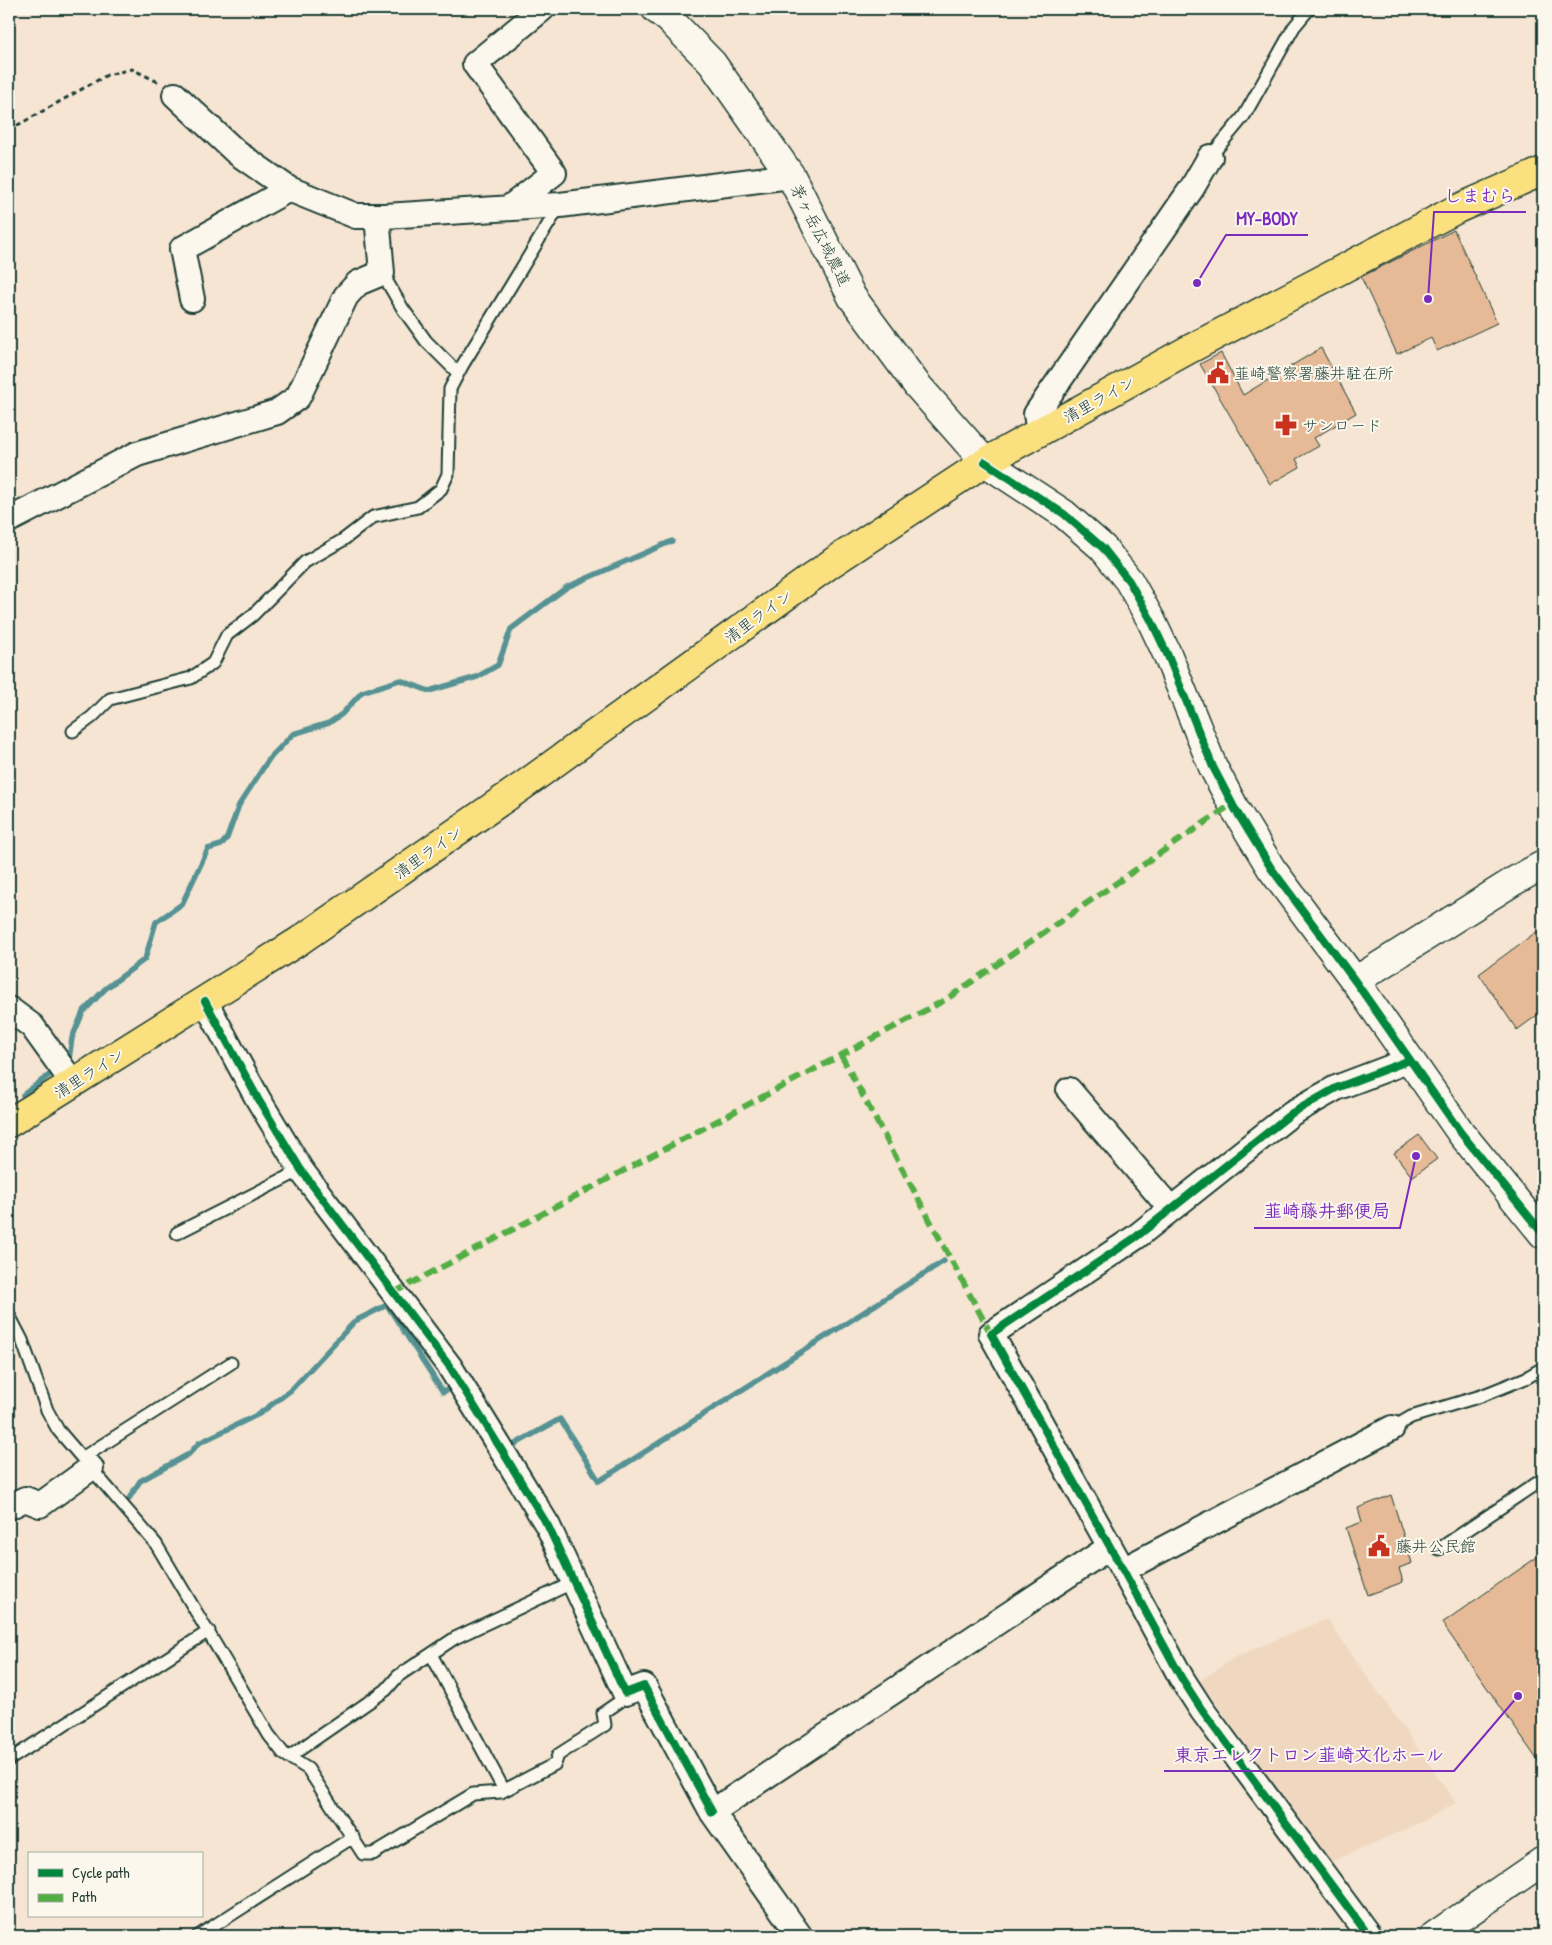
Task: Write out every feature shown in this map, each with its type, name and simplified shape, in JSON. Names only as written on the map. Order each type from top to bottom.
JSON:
[{"type":"highway","name":"清里ライン","points":[[9,1123],[299,942],[524,785],[833,562],[985,462],[1186,351],[1457,208],[1543,172]]},
{"type":"street","points":[[509,208],[554,173],[475,64],[542,9]]},
{"type":"street","name":"茅ヶ岳広域農道","points":[[656,9],[668,18],[712,63],[791,176],[852,297],[917,385],[985,462],[1064,514],[1103,548],[1129,581],[1151,620],[1168,656],[1213,768],[1235,809],[1271,868],[1355,980],[1461,1133],[1543,1234]]},
{"type":"street","points":[[175,95],[237,153],[289,189],[356,216],[560,205],[791,176]]},
{"type":"street","points":[[1039,433],[1036,414],[1192,188],[1210,157]]},
{"type":"street","points":[[192,299],[182,249],[289,189]]},
{"type":"street","points":[[9,520],[137,454],[277,412],[298,397],[346,296],[358,283],[382,273],[377,216]]},
{"type":"street","points":[[1355,980],[1543,865]]},
{"type":"street","points":[[205,1000],[258,1099],[300,1170],[450,1367],[548,1526],[625,1693],[644,1686],[712,1812],[800,1936]]},
{"type":"street","points":[[9,1008],[32,1026],[73,1083]]},
{"type":"street","points":[[1369,1936],[1202,1710],[1182,1679],[991,1334],[1136,1237],[1292,1112],[1336,1088],[1410,1060]]},
{"type":"street","points":[[1069,1090],[1170,1208]]},
{"type":"street","points":[[1123,1570],[1392,1428]]},
{"type":"street","points":[[9,1507],[25,1499],[40,1505],[86,1463]]},
{"type":"street","points":[[712,1812],[1110,1547]]},
{"type":"street","points":[[1434,1936],[1543,1861]]},
{"type":"lane","points":[[1210,157],[1244,116],[1294,27],[1309,9]]},
{"type":"lane","points":[[73,731],[92,717],[110,699],[191,678],[213,663],[227,635],[253,615],[305,562],[343,540],[373,517],[418,507],[441,489],[448,474],[450,389],[560,205]]},
{"type":"lane","points":[[382,273],[403,309],[426,341],[458,374]]},
{"type":"lane","points":[[177,1233],[300,1170]]},
{"type":"lane","points":[[9,1315],[22,1340],[47,1410],[58,1430],[156,1544],[269,1735],[284,1754],[308,1769],[363,1854],[373,1854],[473,1794],[504,1790],[555,1764],[558,1755],[605,1725],[603,1713],[619,1702],[625,1693]]},
{"type":"lane","points":[[86,1463],[231,1363]]},
{"type":"lane","points":[[1392,1428],[1411,1416],[1481,1396],[1526,1378],[1543,1368]]},
{"type":"lane","points":[[1439,1549],[1543,1480]]},
{"type":"lane","points":[[290,1757],[386,1690],[398,1676],[455,1638],[574,1582]]},
{"type":"lane","points":[[9,1760],[209,1631]]},
{"type":"lane","points":[[431,1654],[504,1790]]},
{"type":"lane","points":[[198,1936],[353,1837]]},
{"type":"path","points":[[9,130],[107,75],[132,69],[167,86],[175,95]]},
{"type":"shaded area","points":[[1327,1619],[1456,1803],[1419,1823],[1329,1863],[1200,1681],[1235,1657]]},
{"type":"building","points":[[1454,230],[1497,323],[1437,351],[1431,338],[1397,354],[1361,277]]},
{"type":"building","name":"サンロード","points":[[1321,348],[1356,413],[1314,438],[1319,446],[1296,459],[1300,467],[1270,484],[1200,364],[1221,353],[1243,395]]},
{"type":"building","points":[[1543,927],[1543,1011],[1517,1030],[1479,974]]},
{"type":"building","points":[[1419,1135],[1437,1159],[1412,1177],[1394,1153]]},
{"type":"building","name":"藤井公民館","points":[[1391,1495],[1412,1563],[1399,1568],[1403,1582],[1368,1595],[1346,1528],[1362,1522],[1358,1508]]},
{"type":"building","points":[[1543,1553],[1543,1768],[1442,1623]]},
{"type":"waterway","points":[[64,1063],[69,1059],[72,1038],[83,1012],[105,989],[145,959],[156,922],[182,904],[208,849],[221,845],[227,838],[239,805],[269,759],[293,734],[329,723],[342,714],[362,692],[400,680],[429,691],[477,677],[498,665],[511,629],[567,587],[672,541]]},
{"type":"waterway","points":[[23,1095],[57,1069]]},
{"type":"waterway","points":[[508,1444],[510,1447],[560,1419],[599,1481],[944,1261]]},
{"type":"waterway","points":[[128,1500],[140,1481],[189,1454],[199,1443],[259,1414],[291,1390],[355,1321],[387,1305],[443,1392],[455,1386]]},
{"type":"marked path","points":[[393,1293],[945,1000],[1232,804]]},
{"type":"marked path","points":[[841,1055],[991,1334]]},
{"type":"cycle path","points":[[985,462],[1064,514],[1103,548],[1129,581],[1151,620],[1168,656],[1213,767],[1235,809],[1271,868],[1355,981],[1461,1133],[1543,1234]]},
{"type":"cycle path","points":[[205,1001],[258,1099],[301,1170],[450,1367],[548,1526],[625,1693],[644,1686],[712,1812]]},
{"type":"cycle path","points":[[1369,1936],[1202,1710],[1182,1679],[991,1334],[1136,1237],[1292,1113],[1336,1088],[1410,1060]]},
{"type":"place","name":"MY-BODY","points":[[1197,283]]},
{"type":"place","name":"しまむら","points":[[1428,299]]},
{"type":"place","name":"韮崎警察署藤井駐在所","points":[[1218,373]]},
{"type":"place","name":"サンロード","points":[[1286,425]]},
{"type":"place","name":"韮崎藤井郵便局","points":[[1416,1156]]},
{"type":"place","name":"藤井公民館","points":[[1379,1546]]},
{"type":"place","name":"東京エレクトロン韮崎文化ホール","points":[[1518,1696]]}]
